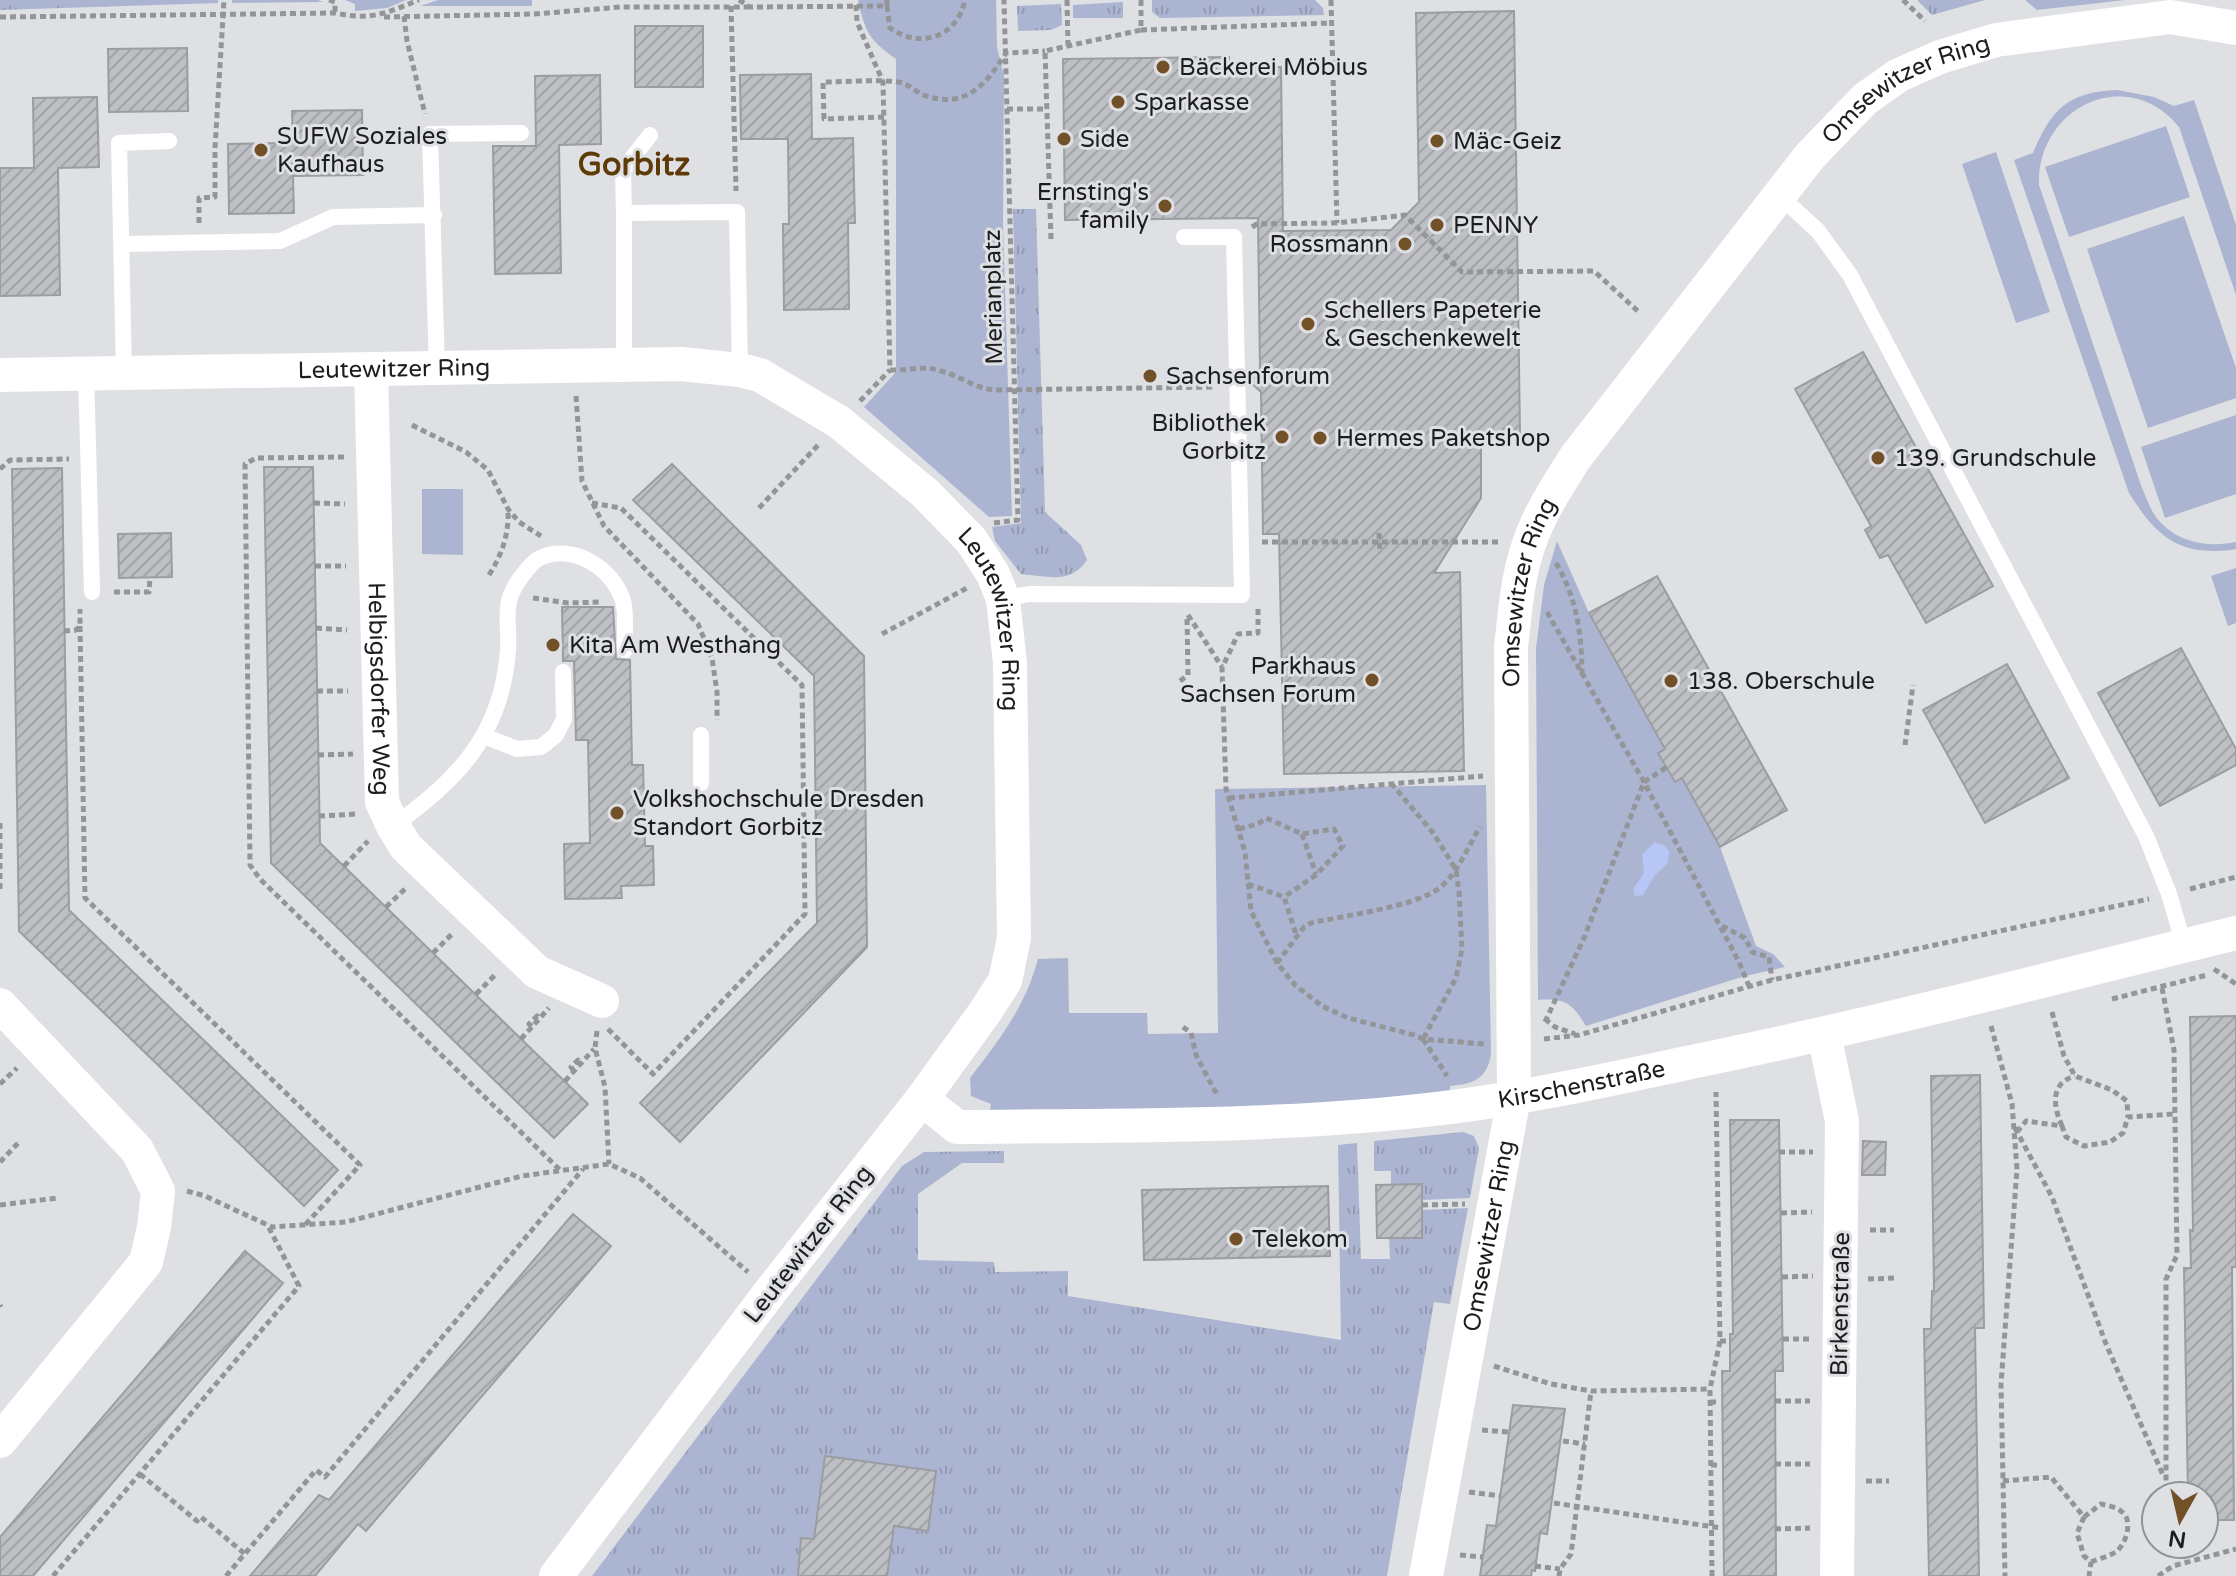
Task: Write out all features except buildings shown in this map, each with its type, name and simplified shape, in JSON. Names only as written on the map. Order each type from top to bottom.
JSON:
[{"type":"street","name":"Omsewitzer Ring","points":[[1426,1576],[1514,1097],[1511,647],[1518,590],[1528,547],[1549,498],[1575,458],[1810,156],[1865,99],[1899,75],[1940,57],[1996,40],[2173,9],[2236,28]]},
{"type":"street","name":"Leutewitzer Ring","points":[[0,375],[681,364],[740,370],[760,375],[839,422],[925,493],[971,540],[998,586],[1010,663],[1014,938],[1005,981],[922,1099],[770,1292],[556,1576]]},
{"type":"street","name":"Helbigsdorfer Weg","points":[[371,371],[382,802],[406,847],[537,972],[602,1001]]},
{"type":"street","name":"Kirschenstraße","points":[[922,1099],[957,1127],[1223,1123],[1365,1116],[1600,1083],[1824,1034],[2236,933]]},
{"type":"street","points":[[0,1005],[137,1150],[158,1191],[146,1262],[0,1441]]},
{"type":"street","name":"Birkenstraße","points":[[1824,1034],[1842,1121],[1837,1576]]},
{"type":"lane","points":[[437,369],[430,134],[521,133]]},
{"type":"lane","points":[[624,366],[623,170],[650,135]]},
{"type":"lane","points":[[124,373],[119,143],[169,141]]},
{"type":"lane","points":[[1779,195],[1818,231],[1850,275],[2146,836],[2169,894],[2184,945]]},
{"type":"lane","points":[[624,213],[737,212],[740,370]]},
{"type":"lane","points":[[123,244],[280,241],[333,217],[434,215]]},
{"type":"lane","points":[[998,586],[1029,594],[1242,595],[1234,237],[1184,237]]},
{"type":"lane","points":[[86,373],[92,592]]},
{"type":"lane","points":[[393,826],[459,772],[484,736],[505,684],[509,595],[539,558],[569,554],[595,563],[614,583],[623,602],[625,650]]},
{"type":"lane","points":[[484,736],[517,749],[541,747],[556,735],[564,719],[563,672]]},
{"type":"lane","points":[[701,735],[701,783]]},
{"type":"path","points":[[199,242],[199,198],[215,197],[224,0]]},
{"type":"path","points":[[329,0],[335,2],[335,13]]},
{"type":"path","points":[[377,17],[419,0]]},
{"type":"path","points":[[739,0],[750,7]]},
{"type":"path","points":[[0,17],[186,13],[335,13],[377,17],[534,14],[621,7],[887,3],[890,28],[902,36],[918,40],[934,38],[948,31],[958,20],[965,0]]},
{"type":"path","name":"Merianplatz","points":[[992,523],[1018,520],[1004,0]]},
{"type":"path","points":[[1067,0],[1068,46]]},
{"type":"path","points":[[1141,0],[1141,30]]},
{"type":"path","points":[[1331,0],[1337,223]]},
{"type":"path","points":[[1903,0],[1925,21]]},
{"type":"path","points":[[856,5],[857,22],[883,82],[890,370]]},
{"type":"path","points":[[731,6],[737,212]]},
{"type":"path","points":[[404,16],[407,41],[430,134]]},
{"type":"path","points":[[884,117],[824,119],[823,82],[901,82],[925,96],[954,98],[971,94],[988,81],[1006,48],[1045,51],[1141,30],[1331,23]]},
{"type":"path","points":[[1045,51],[1051,239]]},
{"type":"path","points":[[1007,109],[1046,109]]},
{"type":"path","points":[[1257,224],[1337,223],[1405,215],[1462,272],[1594,271],[1640,313]]},
{"type":"path","points":[[575,367],[582,481],[604,526],[698,624],[712,658],[717,692],[717,724]]},
{"type":"path","points":[[759,508],[890,370],[921,367],[939,370],[990,390],[1237,387]]},
{"type":"path","points":[[412,425],[466,452],[488,470],[508,509],[519,522],[569,554]]},
{"type":"path","points":[[373,457],[256,458],[245,464],[250,865],[260,879],[561,1171]]},
{"type":"path","points":[[0,469],[10,460],[77,459]]},
{"type":"path","points":[[314,503],[337,504]]},
{"type":"path","points":[[592,503],[621,508],[802,685],[805,914],[653,1074],[612,1033]]},
{"type":"path","points":[[489,575],[509,530],[508,509]]},
{"type":"path","points":[[1379,533],[1380,553]]},
{"type":"path","points":[[1259,542],[1509,542]]},
{"type":"path","points":[[1551,556],[1568,585],[1576,611],[1582,640],[1582,677]]},
{"type":"path","points":[[315,566],[339,566]]},
{"type":"path","points":[[882,634],[998,586]]},
{"type":"path","points":[[509,595],[568,603],[623,602]]},
{"type":"path","points":[[1180,681],[1188,675],[1186,595]]},
{"type":"path","points":[[1258,603],[1258,633],[1238,634],[1222,668],[1226,789],[1245,852],[1251,911],[1277,963],[1295,985],[1322,1006],[1348,1018],[1423,1039],[1497,1045]]},
{"type":"path","points":[[1187,614],[1222,668]]},
{"type":"path","points":[[1554,625],[1644,782],[1749,986]]},
{"type":"path","points":[[80,626],[85,898],[360,1165],[305,1225]]},
{"type":"path","points":[[316,628],[340,629]]},
{"type":"path","points":[[1905,745],[1913,685]]},
{"type":"path","points":[[317,691],[341,691]]},
{"type":"path","points":[[318,755],[341,754]]},
{"type":"path","points":[[1557,998],[1644,782],[1667,767]]},
{"type":"path","points":[[1229,798],[1491,776]]},
{"type":"path","points":[[1391,783],[1434,834],[1456,870],[1462,949],[1456,978],[1423,1039]]},
{"type":"path","points":[[319,816],[349,815]]},
{"type":"path","points":[[1239,829],[1258,824],[1266,818],[1302,834],[1334,829],[1343,846],[1316,875],[1284,897]]},
{"type":"path","points":[[1277,963],[1311,923],[1408,901],[1437,890],[1456,870],[1485,819]]},
{"type":"path","points":[[0,823],[0,890]]},
{"type":"path","points":[[1302,834],[1316,875]]},
{"type":"path","points":[[1535,1040],[1579,1035],[1772,980],[2236,877]]},
{"type":"path","points":[[1248,884],[1284,897]]},
{"type":"path","points":[[1284,897],[1297,937]]},
{"type":"path","points":[[1720,925],[1745,938],[1752,952],[1769,957],[1772,980]]},
{"type":"path","points":[[433,953],[449,937]]},
{"type":"path","points":[[476,994],[491,980]]},
{"type":"path","points":[[2162,988],[2174,1050],[2177,1255],[2166,1279],[2165,1480]]},
{"type":"path","points":[[602,1001],[595,1048],[605,1087],[609,1164]]},
{"type":"path","points":[[2052,1012],[2064,1056],[2075,1076]]},
{"type":"path","points":[[1540,1014],[1555,1027],[1579,1035]]},
{"type":"path","points":[[521,1039],[532,1026]]},
{"type":"path","points":[[1991,1026],[2012,1104],[2017,1169],[2001,1384],[2005,1576]]},
{"type":"path","points":[[1183,1027],[1191,1033],[1196,1055],[1219,1099],[1223,1123]]},
{"type":"path","points":[[1423,1039],[1451,1082]]},
{"type":"path","points":[[565,1081],[595,1048]]},
{"type":"path","points":[[2075,1076],[2112,1090],[2127,1101],[2128,1117],[2123,1133],[2110,1142],[2084,1146],[2066,1137],[2055,1109],[2057,1089],[2065,1079],[2075,1076]]},
{"type":"path","points":[[1712,1576],[1710,1389],[1720,1341],[1716,1092]]},
{"type":"path","points":[[2128,1117],[2174,1114]]},
{"type":"path","points":[[2015,1129],[2026,1121],[2062,1126]]},
{"type":"path","points":[[2015,1129],[2052,1197],[2106,1344],[2165,1480]]},
{"type":"path","points":[[0,1162],[20,1141]]},
{"type":"path","points":[[1719,1152],[1727,1152]]},
{"type":"path","points":[[1779,1152],[1822,1152]]},
{"type":"path","points":[[158,1191],[175,1189],[205,1196],[272,1227],[346,1222],[522,1176],[609,1164],[640,1178],[770,1292]]},
{"type":"path","points":[[226,1576],[316,1470],[325,1477],[584,1168]]},
{"type":"path","points":[[0,1205],[57,1198]]},
{"type":"path","points":[[1422,1205],[1454,1205]]},
{"type":"path","points":[[1781,1213],[1821,1212]]},
{"type":"path","points":[[1719,1215],[1729,1215]]},
{"type":"path","points":[[53,1576],[299,1286],[267,1224]]},
{"type":"path","points":[[1874,1230],[1894,1230]]},
{"type":"path","points":[[1782,1277],[1820,1276]]},
{"type":"path","points":[[1720,1278],[1730,1278]]},
{"type":"path","points":[[1783,1339],[1819,1339]]},
{"type":"path","points":[[1720,1341],[1730,1341]]},
{"type":"path","points":[[1466,1357],[1551,1384],[1591,1391],[1710,1389]]},
{"type":"path","points":[[1535,1566],[1559,1573],[1571,1554],[1591,1391]]},
{"type":"path","points":[[1775,1401],[1810,1401]]},
{"type":"path","points":[[1710,1402],[1719,1402]]},
{"type":"path","points":[[1468,1429],[1509,1432]]},
{"type":"path","points":[[1563,1441],[1585,1444]]},
{"type":"path","points":[[1775,1464],[1811,1464]]},
{"type":"path","points":[[1711,1465],[1721,1465]]},
{"type":"path","points":[[140,1474],[197,1521],[201,1517],[245,1554]]},
{"type":"path","points":[[2003,1481],[2051,1477],[2084,1517]]},
{"type":"path","points":[[1862,1481],[1889,1481]]},
{"type":"path","points":[[1457,1491],[1500,1496]]},
{"type":"path","points":[[1554,1503],[1721,1528]]},
{"type":"path","points":[[2101,1504],[2113,1507],[2124,1513],[2127,1522],[2123,1545],[2115,1553],[2091,1562],[2084,1556],[2077,1533],[2084,1517],[2101,1504]]},
{"type":"path","points":[[1775,1529],[1809,1528]]},
{"type":"path","points":[[2158,1576],[2173,1566],[2236,1549]]},
{"type":"path","points":[[2089,1576],[2091,1562]]},
{"type":"green space","points":[[0,0],[218,0],[218,3],[0,10]]},
{"type":"green space","points":[[232,0],[318,0],[323,2],[232,3]]},
{"type":"green space","points":[[345,0],[406,0],[387,8],[355,11],[355,4]]},
{"type":"green space","points":[[438,0],[532,0],[532,6],[420,6]]},
{"type":"green space","points":[[858,0],[996,0],[997,47],[1004,76],[1003,223],[1012,516],[989,517],[864,407],[896,372],[896,59],[870,34]]},
{"type":"green space","points":[[1152,0],[1315,0],[1323,8],[1324,15],[1160,18],[1152,12]]},
{"type":"green space","points":[[1917,0],[1985,0],[1932,15]]},
{"type":"green space","points":[[2025,0],[2125,0],[2037,10]]},
{"type":"green space","points":[[1123,2],[1123,18],[1073,18],[1073,5]]},
{"type":"green space","points":[[1061,4],[1062,25],[1051,30],[1018,31],[1017,6]]},
{"type":"green space","points":[[2117,90],[2154,97],[2174,106],[2194,100],[2236,225],[2236,295],[2179,127],[2158,108],[2135,98],[2112,97],[2089,103],[2069,115],[2053,134],[2042,157],[2039,185],[2152,510],[2164,525],[2182,537],[2203,543],[2236,542],[2236,549],[2196,550],[2170,540],[2149,521],[2129,493],[2014,160],[2033,153],[2054,115],[2073,99]]},
{"type":"green space","points":[[2166,126],[2190,197],[2069,237],[2045,167]]},
{"type":"green space","points":[[1996,152],[2050,312],[2016,323],[1962,164]]},
{"type":"green space","points":[[1013,209],[1036,209],[1045,512],[1081,545],[1087,560],[1066,576],[1021,574],[995,541],[992,527],[1021,523]]},
{"type":"green space","points":[[2184,216],[2236,368],[2236,398],[2148,428],[2087,249]]},
{"type":"green space","points":[[2236,415],[2236,494],[2165,518],[2141,447]]},
{"type":"green space","points":[[422,489],[463,489],[463,555],[422,554]]},
{"type":"green space","points":[[1557,541],[1589,613],[1665,749],[1659,754],[1674,781],[1682,778],[1720,847],[1756,946],[1773,954],[1785,967],[1745,976],[1586,1026],[1567,1004],[1538,1000],[1536,648],[1544,585]]},
{"type":"green space","points":[[2236,568],[2236,623],[2228,626],[2211,576]]},
{"type":"green space","points":[[1486,785],[1491,1053],[1483,1074],[1472,1082],[1450,1086],[1450,1096],[1331,1107],[989,1114],[991,1104],[971,1096],[970,1078],[1019,1007],[1038,959],[1068,958],[1069,1013],[1147,1013],[1148,1034],[1218,1033],[1215,789]]},
{"type":"green space","points":[[1463,1132],[1474,1136],[1479,1148],[1470,1198],[1422,1200],[1422,1185],[1391,1185],[1391,1171],[1374,1171],[1374,1141]]},
{"type":"green space","points":[[1357,1143],[1361,1259],[1390,1259],[1389,1238],[1422,1238],[1422,1210],[1468,1208],[1450,1304],[1434,1302],[1387,1576],[592,1576],[902,1166],[924,1152],[1004,1151],[1004,1163],[962,1163],[918,1194],[918,1260],[994,1262],[995,1272],[1068,1271],[1068,1296],[1341,1340],[1338,1145]]},
{"type":"shaded area","points":[[1655,842],[1669,851],[1668,863],[1655,875],[1643,895],[1635,896],[1633,889],[1644,873],[1642,854]]},
{"type":"place","name":"Bäckerei Möbius","points":[[1163,67]]},
{"type":"place","name":"Sparkasse","points":[[1118,102]]},
{"type":"place","name":"Side","points":[[1064,139]]},
{"type":"place","name":"Mäc-Geiz","points":[[1437,141]]},
{"type":"place","name":"SUFW Soziales Kaufhaus","points":[[261,150]]},
{"type":"place","name":"Ernsting's family","points":[[1165,206]]},
{"type":"place","name":"PENNY","points":[[1437,225]]},
{"type":"place","name":"Rossmann","points":[[1405,244]]},
{"type":"place","name":"Schellers Papeterie & Geschenkewelt","points":[[1308,324]]},
{"type":"place","name":"Sachsenforum","points":[[1150,376]]},
{"type":"place","name":"Bibliothek Gorbitz","points":[[1282,437]]},
{"type":"place","name":"Hermes Paketshop","points":[[1320,438]]},
{"type":"place","name":"139. Grundschule","points":[[1878,458]]},
{"type":"place","name":"Kita Am Westhang","points":[[553,645]]},
{"type":"place","name":"Parkhaus Sachsen Forum","points":[[1372,680]]},
{"type":"place","name":"138. Oberschule","points":[[1671,681]]},
{"type":"place","name":"Volkshochschule Dresden Standort Gorbitz","points":[[617,813]]},
{"type":"place","name":"Telekom","points":[[1236,1239]]},
{"type":"district","name":"Gorbitz","points":[[634,164]]}]
